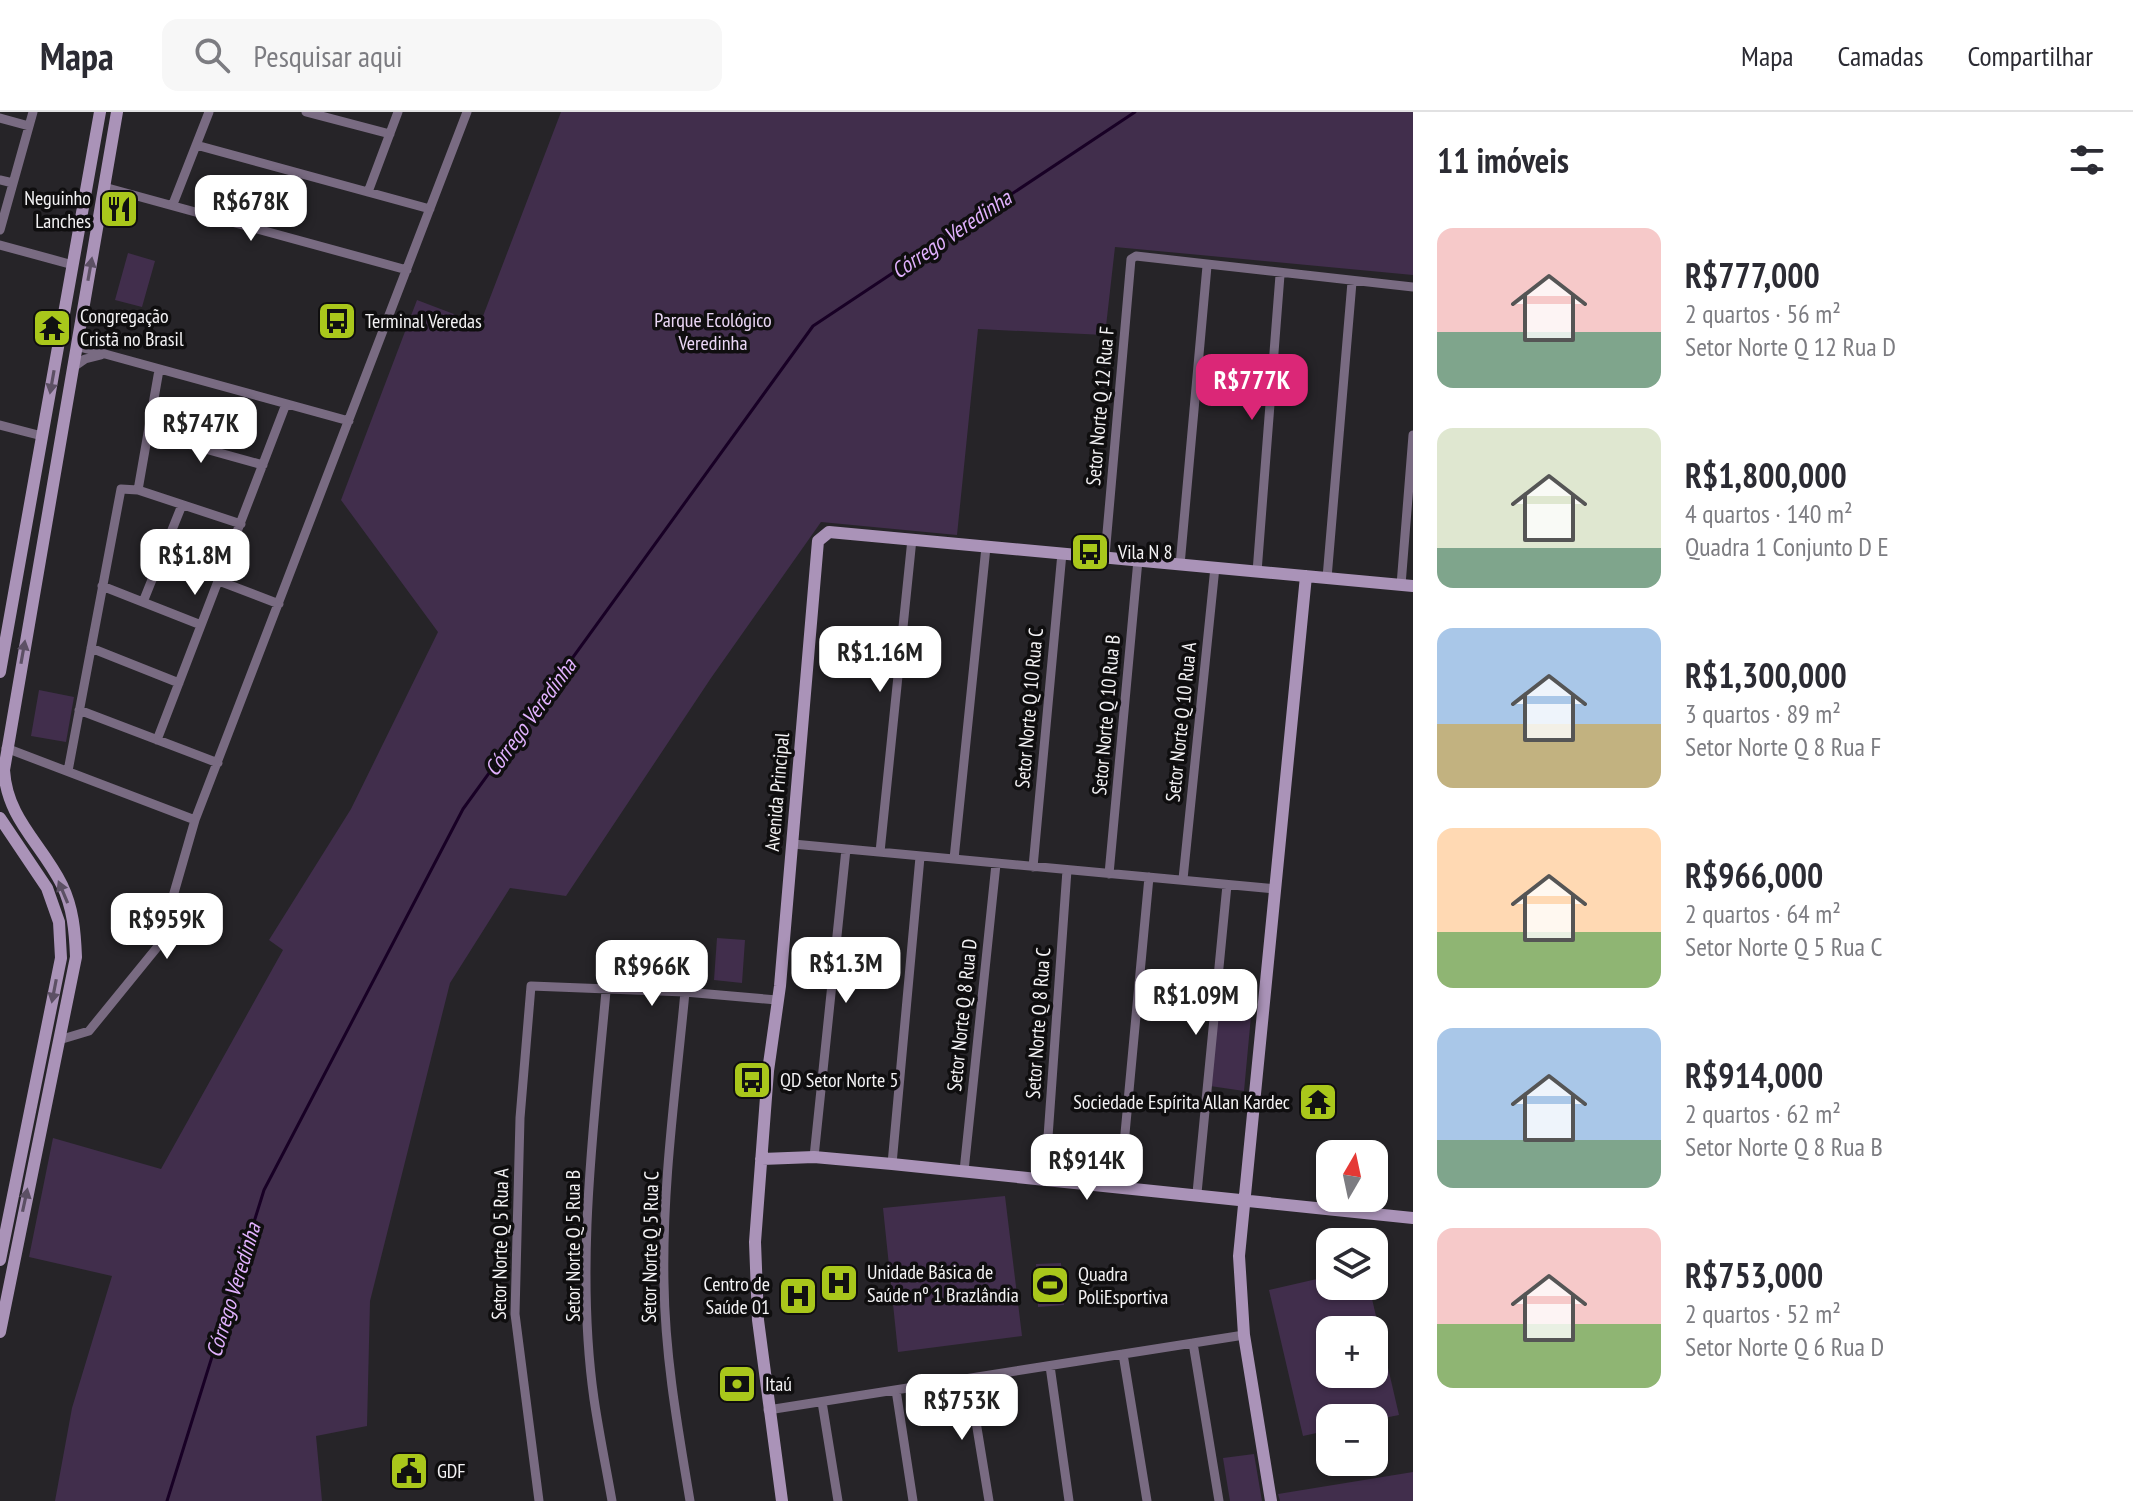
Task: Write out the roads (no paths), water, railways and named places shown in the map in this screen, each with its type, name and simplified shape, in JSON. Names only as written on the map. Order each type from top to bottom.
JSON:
[{"type":"street","points":[[0,230],[33,112]]},
{"type":"street","points":[[100,112],[103,121],[110,122],[116,115]]},
{"type":"street","points":[[0,672],[100,112]]},
{"type":"street","points":[[173,204],[209,112]]},
{"type":"street","points":[[306,112],[390,134]]},
{"type":"street","points":[[368,192],[398,112]]},
{"type":"street","points":[[59,1040],[89,1031],[159,945],[195,820],[467,112]]},
{"type":"street","points":[[5,1254],[59,1040],[76,957],[74,918],[61,884],[5,806],[5,731],[37,571],[116,115]]},
{"type":"street","points":[[0,118],[29,126]]},
{"type":"street","points":[[95,139],[106,135],[111,142]]},
{"type":"street","points":[[196,145],[430,209]]},
{"type":"street","points":[[0,180],[13,183]]},
{"type":"street","points":[[104,187],[407,270]]},
{"type":"street","points":[[0,245],[73,265]]},
{"type":"street","name":"Setor Norte Q 12 Rua F","points":[[1105,556],[1131,259],[1136,256],[1207,266]]},
{"type":"street","points":[[1180,565],[1207,266],[1413,287]]},
{"type":"street","points":[[1257,572],[1280,275]]},
{"type":"street","points":[[1327,578],[1352,282]]},
{"type":"street","points":[[76,346],[349,421]]},
{"type":"street","points":[[72,368],[85,359],[104,355]]},
{"type":"street","points":[[138,490],[159,370]]},
{"type":"street","points":[[157,740],[286,404]]},
{"type":"street","points":[[0,425],[42,436]]},
{"type":"street","points":[[148,433],[263,465]]},
{"type":"street","points":[[1407,586],[1413,435]]},
{"type":"street","points":[[40,450],[57,455]]},
{"type":"street","points":[[68,771],[121,489],[138,490],[241,524]]},
{"type":"street","points":[[143,602],[182,505]]},
{"type":"street","name":"Avenida Principal","points":[[782,1501],[758,1320],[755,1242],[818,541],[829,532],[1407,586]]},
{"type":"street","points":[[880,852],[912,539]]},
{"type":"street","points":[[954,859],[986,547]]},
{"type":"street","name":"Setor Norte Q 10 Rua C","points":[[1033,867],[1062,553]]},
{"type":"street","name":"Setor Norte Q 10 Rua B","points":[[1109,874],[1138,560]]},
{"type":"street","points":[[19,567],[24,573],[37,571]]},
{"type":"street","name":"Setor Norte Q 10 Rua A","points":[[1183,879],[1215,567]]},
{"type":"street","points":[[1271,1501],[1244,1335],[1239,1256],[1306,576]]},
{"type":"street","points":[[219,581],[279,604]]},
{"type":"street","points":[[102,586],[201,625]]},
{"type":"street","points":[[14,592],[28,590],[32,597]]},
{"type":"street","points":[[91,648],[179,683]]},
{"type":"street","points":[[79,710],[218,763]]},
{"type":"street","points":[[4,745],[195,820]]},
{"type":"street","points":[[0,818],[47,888],[59,922],[61,958],[5,1254],[0,1332]]},
{"type":"street","points":[[793,844],[1276,889]]},
{"type":"street","points":[[814,1157],[846,849]]},
{"type":"street","points":[[892,1164],[920,857]]},
{"type":"street","name":"Setor Norte Q 8 Rua D","points":[[964,1171],[996,864]]},
{"type":"street","name":"Setor Norte Q 8 Rua C","points":[[1045,1179],[1067,870]]},
{"type":"street","points":[[1120,1187],[1149,877]]},
{"type":"street","points":[[1197,1193],[1227,885]]},
{"type":"street","name":"Setor Norte Q 5 Rua A","points":[[539,1501],[515,1314],[520,1118],[531,986],[606,991]]},
{"type":"street","points":[[606,991],[685,992],[777,1000]]},
{"type":"street","name":"Setor Norte Q 5 Rua B","points":[[606,991],[592,1145],[587,1273],[593,1397],[612,1501]]},
{"type":"street","name":"Setor Norte Q 5 Rua C","points":[[685,992],[667,1179],[664,1284],[671,1390],[690,1501]]},
{"type":"street","points":[[761,1159],[814,1157],[892,1164],[1246,1198],[1413,1218]]},
{"type":"street","points":[[768,1410],[1244,1335]]},
{"type":"street","points":[[1193,1343],[1219,1501]]},
{"type":"street","points":[[1123,1354],[1147,1501]]},
{"type":"street","points":[[1050,1366],[1069,1501]]},
{"type":"street","points":[[969,1379],[989,1501]]},
{"type":"street","points":[[896,1390],[913,1501]]},
{"type":"street","points":[[822,1402],[838,1501]]},
{"type":"waterway","name":"Córrego Veredinha","points":[[167,1501],[264,1190],[463,809],[813,326],[1135,112]]},
{"type":"place","name":"Neguinho Lanches","points":[[119,209]]},
{"type":"place","name":"Terminal Veredas","points":[[337,321]]},
{"type":"place","name":"Congregação Cristã no Brasil","points":[[52,328]]},
{"type":"place","name":"Vila N 8","points":[[1090,552]]},
{"type":"place","name":"QD Setor Norte 5","points":[[752,1080]]},
{"type":"place","name":"Sociedade Espírita Allan Kardec","points":[[1318,1102]]},
{"type":"place","name":"Unidade Básica de Saúde nº 1 Brazlândia","points":[[839,1283]]},
{"type":"place","name":"Quadra PoliEsportiva","points":[[1050,1285]]},
{"type":"place","name":"Centro de Saúde 01","points":[[798,1296]]},
{"type":"place","name":"Itaú","points":[[737,1384]]},
{"type":"place","name":"GDF","points":[[409,1471]]},
{"type":"park label","name":"Parque Ecológico Veredinha","points":[[713,332]]}]
